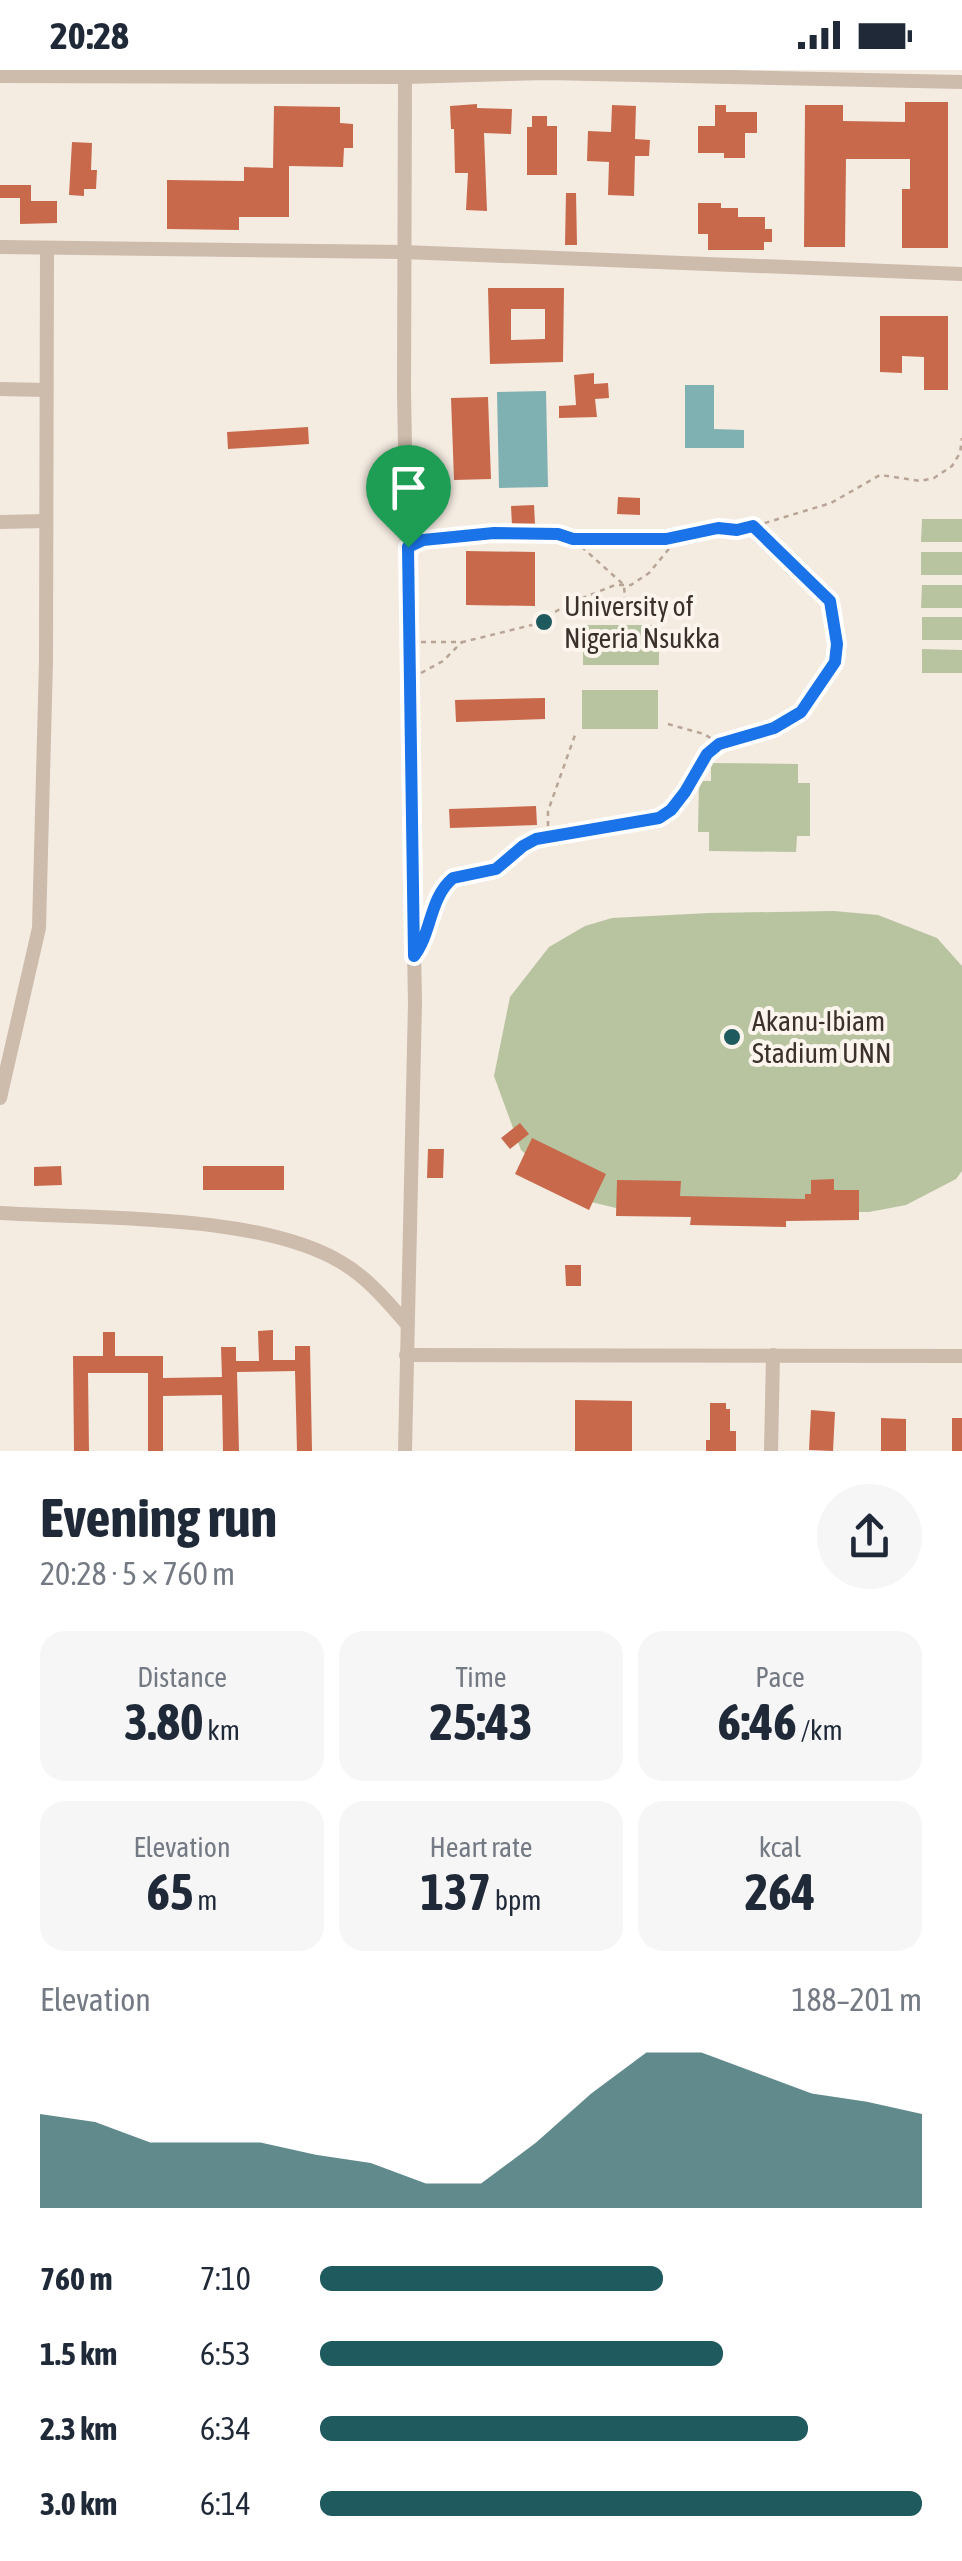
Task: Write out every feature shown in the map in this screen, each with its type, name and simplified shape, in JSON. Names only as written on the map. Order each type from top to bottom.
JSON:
[{"type":"street","points":[[0,76],[546,73],[962,82]]},
{"type":"street","points":[[404,1451],[415,1003],[405,76]]},
{"type":"street","points":[[0,247],[404,252],[962,274]]},
{"type":"street","points":[[0,1098],[39,928],[46,680],[47,249]]},
{"type":"street","points":[[0,389],[46,390]]},
{"type":"street","points":[[0,522],[46,521]]},
{"type":"street","points":[[0,1213],[198,1224],[268,1235],[339,1261],[372,1285],[406,1323]]},
{"type":"street","points":[[406,1355],[962,1356]]},
{"type":"street","points":[[770,1451],[772,1355]]},
{"type":"path","points":[[408,547],[423,540],[494,533],[558,534],[573,539],[678,537],[718,528],[737,530],[830,503],[880,476],[920,482],[934,478],[952,466],[960,453],[962,438]]},
{"type":"path","points":[[426,930],[436,902],[453,878],[496,869],[523,846],[553,836],[659,818],[671,810],[698,764],[719,744],[774,728],[801,712],[835,662],[837,644],[830,601],[753,526]]},
{"type":"path","points":[[410,643],[462,642],[540,622],[565,605],[615,585],[631,584],[649,572],[678,537]]},
{"type":"path","points":[[573,539],[624,585],[620,616]]},
{"type":"path","points":[[411,678],[443,662],[462,642]]},
{"type":"path","points":[[668,724],[704,734],[719,744]]},
{"type":"path","points":[[553,836],[548,827],[548,810],[576,735]]},
{"type":"green space","points":[[922,519],[962,519],[962,542],[921,542]]},
{"type":"green space","points":[[921,552],[962,552],[962,575],[921,575]]},
{"type":"green space","points":[[922,585],[962,585],[962,608],[921,608]]},
{"type":"green space","points":[[922,617],[962,617],[962,640],[922,640]]},
{"type":"green space","points":[[583,625],[659,625],[659,665],[583,665]]},
{"type":"green space","points":[[922,649],[962,650],[962,673],[922,673]]},
{"type":"green space","points":[[582,690],[658,690],[658,729],[582,729]]},
{"type":"green space","points":[[711,763],[798,764],[798,783],[810,783],[810,836],[797,836],[796,852],[709,851],[709,832],[698,832],[699,781],[711,781]]},
{"type":"green space","name":"Akanu-Ibiam Stadium UNN","points":[[834,911],[878,915],[937,938],[962,966],[962,1171],[956,1179],[906,1205],[869,1212],[633,1212],[574,1198],[521,1150],[494,1076],[510,997],[549,947],[585,926],[612,918]]},
{"type":"water","points":[[685,385],[714,385],[714,429],[744,430],[744,448],[685,448]]},
{"type":"water","points":[[546,391],[548,487],[499,488],[497,392]]},
{"type":"building","points":[[905,102],[948,102],[948,248],[902,248],[902,189],[910,189],[910,159],[846,159],[845,247],[804,247],[805,105],[843,105],[843,121],[905,122]]},
{"type":"building","points":[[477,104],[477,108],[512,109],[511,134],[484,133],[487,211],[466,210],[468,173],[455,173],[450,106]]},
{"type":"building","points":[[612,105],[636,106],[635,139],[650,140],[649,156],[635,156],[634,196],[608,195],[609,162],[587,161],[588,131],[611,132]]},
{"type":"building","points":[[715,105],[726,105],[726,112],[757,112],[757,133],[745,133],[745,158],[698,153],[698,126],[715,126]]},
{"type":"building","points":[[274,106],[340,107],[340,123],[353,124],[353,148],[344,148],[343,167],[289,166],[289,217],[239,217],[239,230],[167,229],[167,180],[244,181],[244,167],[273,168]]},
{"type":"building","points":[[532,116],[547,116],[547,126],[557,126],[557,175],[527,175],[527,127],[532,127]]},
{"type":"building","points":[[72,142],[92,143],[91,170],[97,170],[96,189],[84,189],[84,196],[69,195]]},
{"type":"building","points":[[0,185],[31,185],[31,201],[57,201],[57,223],[20,224],[20,198],[0,198]]},
{"type":"building","points":[[566,193],[576,193],[577,245],[565,245]]},
{"type":"building","points":[[698,203],[738,208],[738,217],[765,217],[765,229],[772,229],[772,242],[764,242],[764,250],[708,250],[708,234],[698,234]]},
{"type":"building","points":[[488,288],[564,288],[563,362],[490,364]],"holes":[[[511,309],[545,309],[545,339],[511,340]]]},
{"type":"building","points":[[880,316],[948,316],[948,390],[924,390],[924,357],[902,356],[902,373],[880,372]]},
{"type":"building","points":[[594,373],[594,384],[608,383],[609,398],[595,399],[597,417],[559,418],[559,406],[576,405],[574,375]]},
{"type":"building","points":[[488,397],[491,479],[454,480],[451,398]]},
{"type":"building","points":[[308,427],[309,444],[228,449],[227,432]]},
{"type":"building","points":[[618,497],[640,498],[640,515],[617,514]]},
{"type":"building","points":[[534,505],[535,524],[512,525],[511,506]]},
{"type":"building","points":[[466,551],[535,552],[535,606],[466,605]]},
{"type":"building","points":[[545,698],[545,719],[456,722],[455,700]]},
{"type":"building","points":[[536,806],[537,825],[450,828],[449,809]]},
{"type":"building","points":[[520,1123],[529,1134],[510,1149],[501,1138]]},
{"type":"building","points":[[532,1138],[606,1174],[589,1210],[515,1174]]},
{"type":"building","points":[[428,1149],[444,1149],[443,1178],[427,1178]]},
{"type":"building","points":[[61,1166],[62,1185],[34,1186],[34,1167]]},
{"type":"building","points":[[203,1166],[284,1166],[284,1190],[203,1190]]},
{"type":"building","points":[[834,1179],[834,1190],[859,1190],[859,1220],[786,1221],[786,1227],[690,1225],[691,1217],[616,1216],[617,1180],[681,1181],[680,1196],[805,1199],[805,1194],[811,1194],[811,1180]]},
{"type":"building","points":[[565,1265],[581,1265],[581,1286],[566,1286]]},
{"type":"building","points":[[273,1330],[273,1360],[295,1360],[295,1346],[310,1346],[312,1451],[297,1451],[295,1371],[237,1372],[239,1451],[223,1451],[222,1395],[163,1396],[163,1451],[148,1451],[148,1373],[88,1373],[89,1451],[74,1451],[73,1356],[103,1356],[103,1332],[115,1332],[115,1356],[163,1356],[163,1378],[222,1377],[221,1347],[236,1347],[236,1361],[259,1361],[258,1331]]},
{"type":"building","points":[[575,1400],[632,1401],[632,1451],[575,1451]]},
{"type":"building","points":[[710,1403],[726,1403],[726,1409],[730,1409],[730,1431],[736,1431],[736,1451],[706,1451],[706,1440],[710,1440]]},
{"type":"building","points":[[811,1410],[835,1412],[833,1451],[809,1450]]},
{"type":"building","points":[[881,1418],[906,1419],[906,1451],[881,1451]]},
{"type":"building","points":[[952,1418],[962,1418],[962,1451],[952,1451]]},
{"type":"place","name":"University of Nigeria Nsukka","points":[[544,622]]},
{"type":"place","name":"Akanu-Ibiam Stadium UNN","points":[[732,1037]]},
{"type":"route","points":[[753,526],[830,601],[837,644],[835,662],[813,698],[783,725],[719,744],[707,754],[685,792],[659,818],[536,839],[496,869],[453,878],[430,914],[422,946],[414,956],[408,547],[423,540],[494,533],[558,534],[573,539],[666,539],[718,528],[737,530],[753,526]]}]
